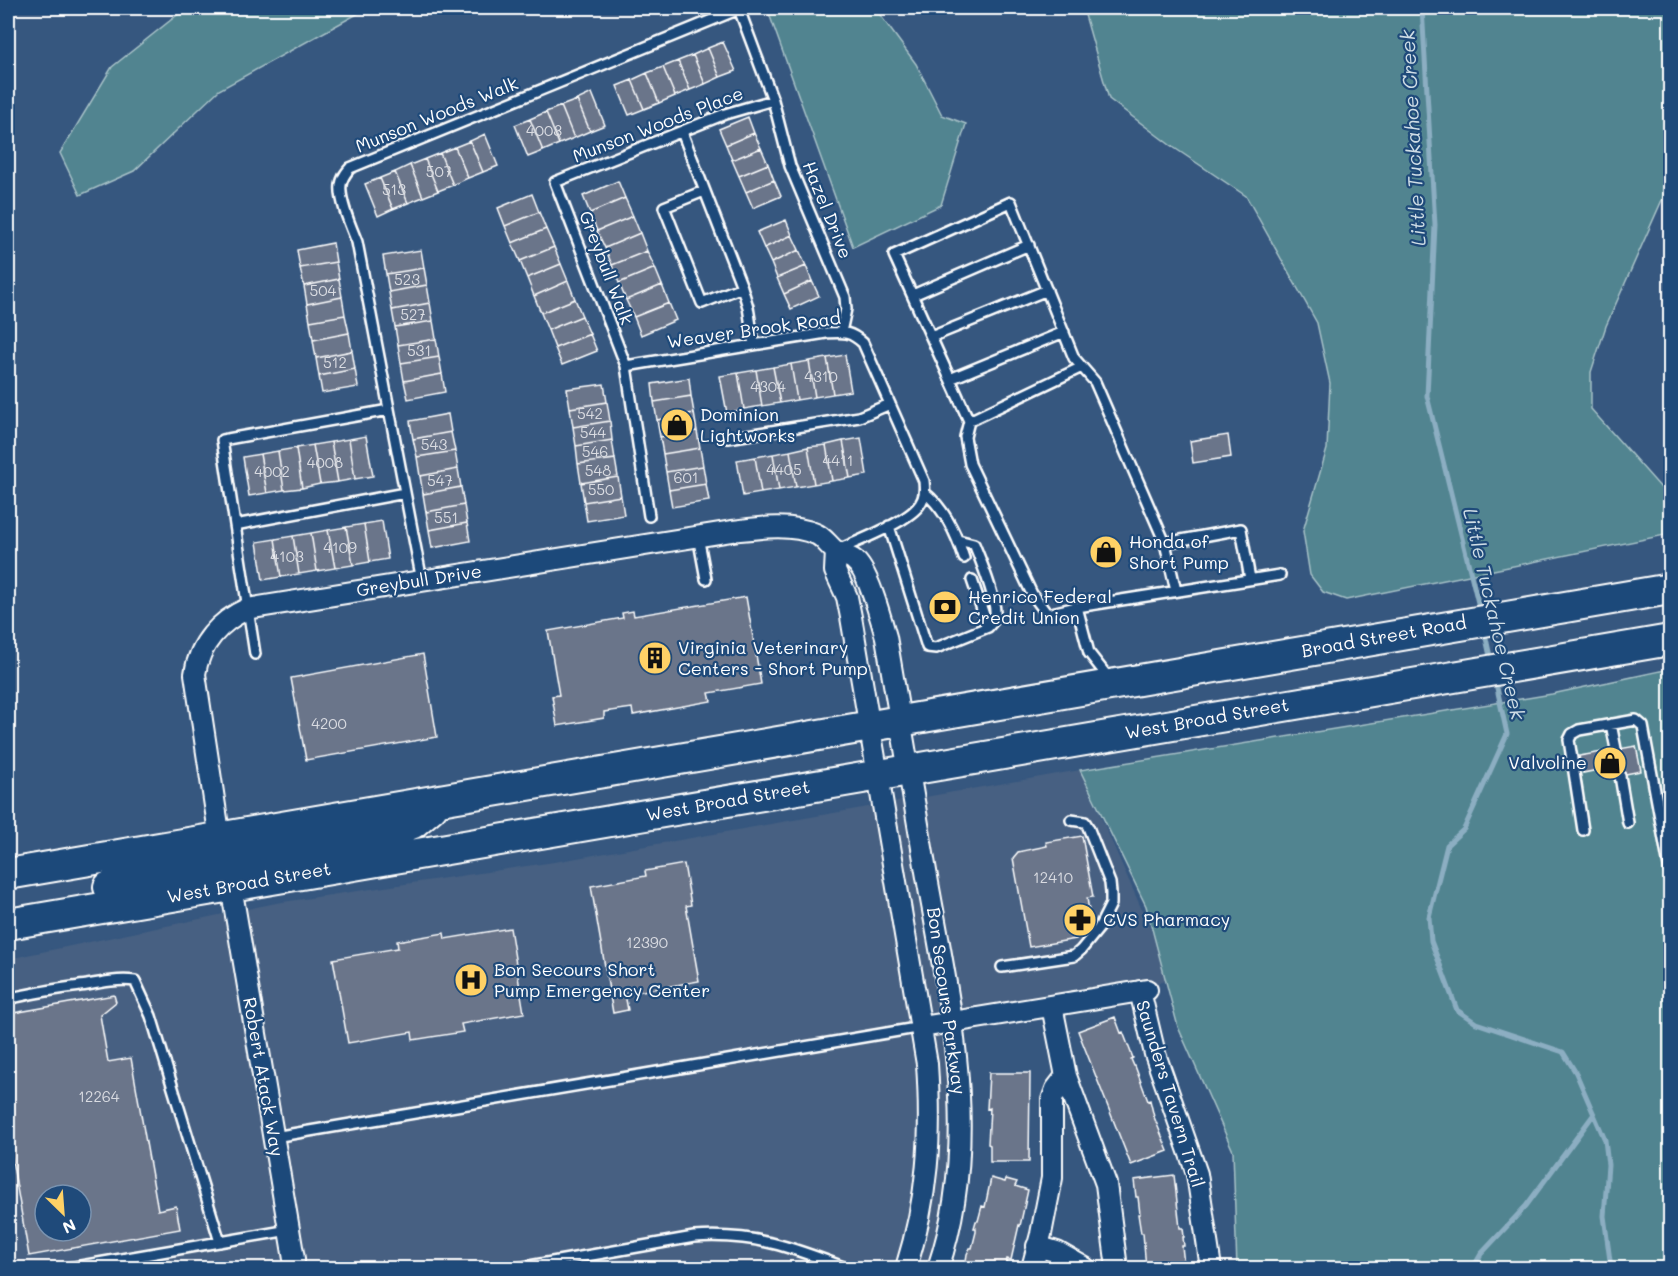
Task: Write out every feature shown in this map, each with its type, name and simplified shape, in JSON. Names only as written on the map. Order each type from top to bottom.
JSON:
[{"type":"main road","name":"Broad Street Road","points":[[1114,685],[1671,589]]},
{"type":"main road","name":"West Broad Street","points":[[8,924],[1671,640]]},
{"type":"main road","points":[[8,874],[1114,685]]},
{"type":"main road","points":[[231,886],[232,868],[239,862],[391,832],[414,823],[439,801]]},
{"type":"main road","points":[[8,917],[31,900],[208,866],[220,839]]},
{"type":"street","name":"Greybull Drive","points":[[220,839],[195,674],[197,660],[219,627],[230,617],[247,609],[698,536],[770,527],[798,529],[817,534],[836,551],[855,560],[869,584],[879,609],[886,637],[900,722]]},
{"type":"street","points":[[836,551],[835,571],[847,597],[870,727]]},
{"type":"street","name":"Bon Secours Parkway","points":[[900,722],[952,1022],[960,1100],[960,1154],[950,1223],[938,1269]]},
{"type":"street","name":"Bon Secours Parkway","points":[[870,727],[927,1064],[930,1112],[929,1148],[922,1209],[906,1269]]},
{"type":"street","name":"Robert Atack Way","points":[[231,886],[294,1269]]},
{"type":"street","name":"Saunders Tavern Trail","points":[[1052,1006],[1143,990],[1155,1054],[1197,1174],[1210,1269]]},
{"type":"street","points":[[922,1027],[1052,1006],[1066,1076],[1106,1184],[1117,1269]]},
{"type":"street","points":[[1032,1269],[1052,1178],[1052,1100],[1056,1089],[1066,1076]]},
{"type":"street","points":[[1037,1246],[1057,1252],[1085,1269]]},
{"type":"lane","name":"Munson Woods Walk","points":[[422,581],[357,242],[340,186],[343,176],[350,168],[738,9],[773,100]]},
{"type":"lane","name":"Munson Woods Place","points":[[555,182],[725,114],[773,100]]},
{"type":"lane","name":"Hazel Drive","points":[[773,100],[790,166],[845,297],[846,309],[841,332]]},
{"type":"lane","points":[[682,132],[742,287],[748,307],[754,345]]},
{"type":"lane","name":"Greybull Walk","points":[[555,182],[626,366],[649,516]]},
{"type":"lane","points":[[704,191],[664,207],[702,303],[742,287]]},
{"type":"lane","points":[[1176,591],[1165,543],[1095,382],[1074,358],[1011,202],[894,255],[969,421],[965,437],[970,464],[1032,594],[1047,614],[1077,607],[1280,575]]},
{"type":"lane","points":[[913,295],[1029,245]]},
{"type":"lane","points":[[931,338],[1047,290]]},
{"type":"lane","name":"Weaver Brook Road","points":[[626,366],[841,332],[853,334],[863,343],[924,481],[925,493]]},
{"type":"lane","points":[[950,380],[1064,332]]},
{"type":"lane","points":[[969,421],[1082,367]]},
{"type":"lane","points":[[728,438],[859,417],[890,404]]},
{"type":"lane","points":[[255,654],[222,440],[389,410]]},
{"type":"lane","points":[[235,525],[405,493]]},
{"type":"lane","points":[[836,551],[909,516],[920,505],[925,493],[938,503],[958,540],[964,558]]},
{"type":"lane","points":[[889,525],[927,647],[936,648],[988,627],[994,621],[995,614],[989,586],[974,544],[958,540]]},
{"type":"lane","points":[[1165,543],[1241,529],[1250,579]]},
{"type":"lane","points":[[698,536],[705,579]]},
{"type":"lane","points":[[972,580],[988,627]]},
{"type":"lane","points":[[1077,607],[1089,653],[1114,685]]},
{"type":"lane","points":[[1583,830],[1569,740],[1572,734],[1579,730],[1636,720],[1643,726],[1671,872]]},
{"type":"lane","points":[[1611,724],[1616,748]]},
{"type":"lane","points":[[1620,776],[1628,823]]},
{"type":"lane","points":[[1002,967],[1074,956],[1088,943],[1105,917],[1111,904],[1110,883],[1089,827],[1084,822],[1071,820]]},
{"type":"lane","points":[[8,999],[98,983],[135,981],[151,1016],[220,1242]]},
{"type":"lane","points":[[273,1137],[922,1027]]},
{"type":"lane","points":[[69,1269],[289,1230]]},
{"type":"lane","points":[[518,1269],[694,1237],[714,1236],[739,1236],[766,1240],[846,1269]]},
{"type":"shaded area","points":[[1080,770],[1173,980],[952,1021],[958,1094],[936,1268],[8,1268],[8,959],[276,903],[554,862]]},
{"type":"green space","points":[[186,8],[368,8],[219,90],[134,171],[80,195],[60,153],[112,67]]},
{"type":"green space","points":[[767,8],[875,8],[916,64],[942,115],[966,124],[941,205],[853,247]]},
{"type":"green space","points":[[1083,8],[1670,8],[1670,182],[1606,326],[1591,372],[1591,409],[1670,498],[1670,534],[1346,600],[1323,592],[1310,575],[1303,531],[1327,449],[1330,383],[1317,323],[1246,196],[1170,145],[1109,99]]},
{"type":"green space","points":[[1670,669],[1670,1268],[1237,1268],[1233,1151],[1178,1027],[1146,906],[1080,770],[1552,694]]},
{"type":"building","points":[[723,42],[736,71],[720,77],[708,48]]},
{"type":"building","points":[[708,48],[720,77],[705,84],[693,55]]},
{"type":"building","points":[[693,55],[705,84],[690,90],[678,61]]},
{"type":"building","points":[[678,61],[690,90],[675,96],[663,67]]},
{"type":"building","points":[[663,67],[675,96],[659,103],[647,73]]},
{"type":"building","points":[[647,73],[659,103],[644,109],[632,80]]},
{"type":"building","points":[[632,80],[644,109],[629,115],[617,86]]},
{"type":"building","points":[[592,93],[605,125],[590,131],[577,100]]},
{"type":"building","points":[[577,100],[590,131],[574,138],[561,106]]},
{"type":"building","points":[[561,106],[574,138],[559,144],[546,112]]},
{"type":"building","points":[[546,112],[559,144],[543,151],[530,119]]},
{"type":"building","points":[[748,117],[754,133],[726,145],[719,129]]},
{"type":"building","points":[[530,119],[543,151],[528,157],[515,125]]},
{"type":"building","points":[[754,133],[761,148],[732,160],[726,145]]},
{"type":"building","points":[[485,134],[498,166],[483,172],[470,141]]},
{"type":"building","points":[[470,141],[483,172],[468,178],[455,147]]},
{"type":"building","points":[[455,147],[468,178],[453,185],[440,153]]},
{"type":"building","points":[[761,148],[768,164],[739,176],[732,160]]},
{"type":"building","points":[[440,153],[453,185],[438,191],[425,159]]},
{"type":"building","points":[[425,159],[438,191],[423,197],[410,165]]},
{"type":"building","points":[[768,164],[774,180],[746,192],[739,176]]},
{"type":"building","points":[[410,165],[423,197],[408,203],[395,172]]},
{"type":"building","points":[[395,172],[408,203],[393,209],[380,178]]},
{"type":"building","points":[[380,178],[393,209],[378,216],[365,184]]},
{"type":"building","points":[[774,180],[781,196],[753,208],[746,192]]},
{"type":"building","points":[[618,181],[625,198],[590,213],[583,196]]},
{"type":"building","points":[[532,194],[539,212],[505,226],[498,208]]},
{"type":"building","points":[[625,198],[633,216],[597,231],[590,213]]},
{"type":"building","points":[[539,212],[546,229],[512,243],[505,226]]},
{"type":"building","points":[[633,216],[640,233],[605,248],[597,231]]},
{"type":"building","points":[[786,220],[792,235],[764,248],[757,232]]},
{"type":"building","points":[[546,229],[554,247],[520,261],[512,243]]},
{"type":"building","points":[[640,233],[647,251],[612,265],[605,248]]},
{"type":"building","points":[[792,235],[799,250],[771,263],[764,248]]},
{"type":"building","points":[[333,243],[336,262],[300,268],[297,250]]},
{"type":"building","points":[[554,247],[561,264],[527,278],[520,261]]},
{"type":"building","points":[[421,250],[424,268],[386,274],[383,256]]},
{"type":"building","points":[[799,250],[806,266],[777,278],[771,263]]},
{"type":"building","points":[[647,251],[655,268],[619,283],[612,265]]},
{"type":"building","points":[[336,262],[339,279],[304,286],[300,268]]},
{"type":"building","points":[[561,264],[568,281],[534,296],[527,278]]},
{"type":"building","points":[[806,266],[812,281],[784,294],[777,278]]},
{"type":"building","points":[[424,268],[427,285],[389,292],[386,274]]},
{"type":"building","points":[[655,268],[662,285],[626,300],[619,283]]},
{"type":"building","points":[[339,279],[342,297],[307,304],[304,286]]},
{"type":"building","points":[[568,281],[575,299],[541,313],[534,296]]},
{"type":"building","points":[[812,281],[819,296],[791,309],[784,294]]},
{"type":"building","points":[[427,285],[430,303],[392,310],[389,292]]},
{"type":"building","points":[[662,285],[669,303],[634,317],[626,300]]},
{"type":"building","points":[[342,297],[345,315],[310,321],[307,304]]},
{"type":"building","points":[[575,299],[582,316],[548,330],[541,313]]},
{"type":"building","points":[[430,303],[433,321],[395,327],[392,310]]},
{"type":"building","points":[[669,303],[676,320],[641,335],[634,317]]},
{"type":"building","points":[[345,315],[349,333],[313,340],[310,321]]},
{"type":"building","points":[[582,316],[590,334],[555,348],[548,330]]},
{"type":"building","points":[[433,321],[436,339],[398,345],[395,327]]},
{"type":"building","points":[[349,333],[352,351],[316,358],[313,340]]},
{"type":"building","points":[[590,334],[597,351],[562,365],[555,348]]},
{"type":"building","points":[[436,339],[439,357],[401,363],[398,345]]},
{"type":"building","points":[[352,351],[355,369],[319,376],[316,358]]},
{"type":"building","points":[[845,355],[851,391],[833,394],[827,358]]},
{"type":"building","points":[[439,357],[442,374],[404,381],[401,363]]},
{"type":"building","points":[[827,358],[833,394],[815,397],[809,361]]},
{"type":"building","points":[[809,361],[815,397],[797,400],[791,364]]},
{"type":"building","points":[[791,364],[797,400],[780,403],[773,367]]},
{"type":"building","points":[[773,367],[780,403],[762,406],[756,370]]},
{"type":"building","points":[[355,369],[358,387],[322,393],[319,376]]},
{"type":"building","points":[[756,370],[762,406],[744,409],[738,373]]},
{"type":"building","points":[[738,373],[744,409],[727,413],[720,376]]},
{"type":"building","points":[[442,374],[445,392],[408,399],[404,381]]},
{"type":"building","points":[[689,378],[691,396],[654,402],[652,384]]},
{"type":"building","points":[[604,384],[607,402],[570,408],[567,389]]},
{"type":"building","points":[[691,396],[694,413],[657,420],[654,402]]},
{"type":"building","points":[[607,402],[610,421],[573,427],[570,408]]},
{"type":"building","name":"Dominion Lightworks","points":[[694,413],[697,431],[660,437],[657,420]]},
{"type":"building","points":[[448,414],[451,432],[413,439],[410,421]]},
{"type":"building","points":[[610,421],[612,440],[576,446],[573,427]]},
{"type":"building","points":[[697,431],[700,448],[663,454],[660,437]]},
{"type":"building","points":[[451,432],[455,451],[417,457],[413,439]]},
{"type":"building","points":[[1228,435],[1231,457],[1193,463],[1190,441]]},
{"type":"building","points":[[366,436],[373,476],[355,479],[349,439]]},
{"type":"building","points":[[861,438],[867,475],[850,478],[843,441]]},
{"type":"building","points":[[349,439],[355,479],[338,482],[331,442]]},
{"type":"building","points":[[612,440],[615,459],[578,464],[576,446]]},
{"type":"building","points":[[843,441],[850,478],[832,481],[826,445]]},
{"type":"building","points":[[331,442],[338,482],[320,484],[313,445]]},
{"type":"building","points":[[313,445],[320,484],[302,488],[296,448]]},
{"type":"building","points":[[826,445],[832,481],[814,484],[808,447]]},
{"type":"building","points":[[808,447],[814,484],[796,487],[790,451]]},
{"type":"building","points":[[296,448],[302,488],[284,490],[278,451]]},
{"type":"building","points":[[700,448],[703,466],[666,472],[663,454]]},
{"type":"building","points":[[278,451],[284,490],[267,493],[260,454]]},
{"type":"building","points":[[455,451],[458,469],[420,476],[417,457]]},
{"type":"building","points":[[790,451],[796,487],[779,490],[773,454]]},
{"type":"building","points":[[260,454],[267,493],[249,496],[243,457]]},
{"type":"building","points":[[773,454],[779,490],[761,493],[755,457]]},
{"type":"building","points":[[755,457],[761,493],[743,496],[737,460]]},
{"type":"building","points":[[615,459],[618,477],[581,483],[578,464]]},
{"type":"building","points":[[703,466],[706,484],[669,490],[666,472]]},
{"type":"building","points":[[458,469],[461,487],[423,494],[420,476]]},
{"type":"building","points":[[618,477],[621,496],[584,502],[581,483]]},
{"type":"building","points":[[706,484],[709,501],[672,507],[669,490]]},
{"type":"building","points":[[461,487],[464,505],[426,512],[423,494]]},
{"type":"building","points":[[621,496],[624,515],[587,521],[584,502]]},
{"type":"building","points":[[464,505],[467,523],[429,530],[426,512]]},
{"type":"building","points":[[382,521],[388,559],[370,562],[364,524]]},
{"type":"building","points":[[467,523],[470,541],[432,548],[429,530]]},
{"type":"building","points":[[364,524],[370,562],[353,565],[346,527]]},
{"type":"building","points":[[346,527],[353,565],[335,568],[328,530]]},
{"type":"building","points":[[328,530],[335,568],[317,571],[311,533]]},
{"type":"building","points":[[311,533],[317,571],[299,574],[293,536]]},
{"type":"building","points":[[293,536],[299,574],[281,577],[275,539]]},
{"type":"building","points":[[275,539],[281,577],[263,580],[257,542]]},
{"type":"building","name":"Virginia Veterinary Centers - Short Pump","points":[[746,597],[761,684],[709,693],[711,701],[633,715],[632,708],[604,712],[604,718],[557,726],[552,696],[559,695],[548,631],[623,618],[622,613],[633,611],[634,616]]},
{"type":"building","points":[[423,654],[437,737],[306,760],[291,678]]},
{"type":"building","name":"Valvoline","points":[[1636,746],[1641,771],[1605,778],[1603,769],[1583,773],[1579,756]]},
{"type":"building","name":"CVS Pharmacy","points":[[1082,836],[1093,897],[1087,898],[1090,917],[1076,939],[1029,947],[1013,858],[1018,852],[1047,846],[1046,842]]},
{"type":"building","points":[[684,864],[691,905],[686,906],[699,981],[625,994],[628,1010],[613,1013],[591,886],[646,876],[645,871]]},
{"type":"building","points":[[510,928],[524,1013],[461,1024],[463,1032],[413,1040],[412,1032],[348,1043],[333,959],[398,948],[397,941],[444,933],[445,939]]},
{"type":"building","points":[[114,995],[116,1002],[100,1015],[108,1062],[131,1058],[158,1210],[176,1206],[180,1229],[29,1256],[8,1137],[8,1014]]},
{"type":"building","points":[[1115,1017],[1121,1033],[1123,1032],[1148,1101],[1150,1100],[1154,1117],[1168,1151],[1131,1165],[1078,1031]]},
{"type":"building","points":[[989,1073],[1030,1073],[1029,1162],[990,1162],[990,1145],[988,1144],[990,1108],[987,1109]]},
{"type":"building","points":[[1174,1175],[1180,1228],[1183,1228],[1184,1264],[1187,1263],[1188,1268],[1146,1268],[1134,1180]]},
{"type":"building","points":[[991,1178],[1005,1182],[1006,1179],[1017,1182],[1015,1186],[1028,1190],[1011,1260],[1007,1259],[1005,1268],[965,1268],[967,1254],[972,1248],[976,1232],[974,1228],[976,1221],[978,1221],[982,1206],[985,1207]]},
{"type":"waterway","name":"Little Tuckahoe Creek","points":[[1422,8],[1435,225],[1427,396],[1480,611]]},
{"type":"waterway","name":"Little Tuckahoe Creek","points":[[1484,629],[1491,661]]},
{"type":"waterway","name":"Little Tuckahoe Creek","points":[[1495,679],[1507,734],[1464,829],[1447,845],[1429,917],[1431,941],[1457,1010],[1476,1023],[1563,1052],[1576,1073],[1605,1140],[1608,1165],[1604,1216],[1611,1268]]},
{"type":"waterway","points":[[1473,1268],[1481,1254],[1526,1206],[1594,1114]]},
{"type":"place","name":"Dominion Lightworks","points":[[677,425]]},
{"type":"place","name":"Honda of Short Pump","points":[[1106,552]]},
{"type":"place","name":"Henrico Federal Credit Union","points":[[945,607]]},
{"type":"place","name":"Virginia Veterinary Centers - Short Pump","points":[[655,658]]},
{"type":"place","name":"Valvoline","points":[[1610,763]]},
{"type":"place","name":"CVS Pharmacy","points":[[1080,920]]},
{"type":"place","name":"Bon Secours Short Pump Emergency Center","points":[[471,980]]}]
